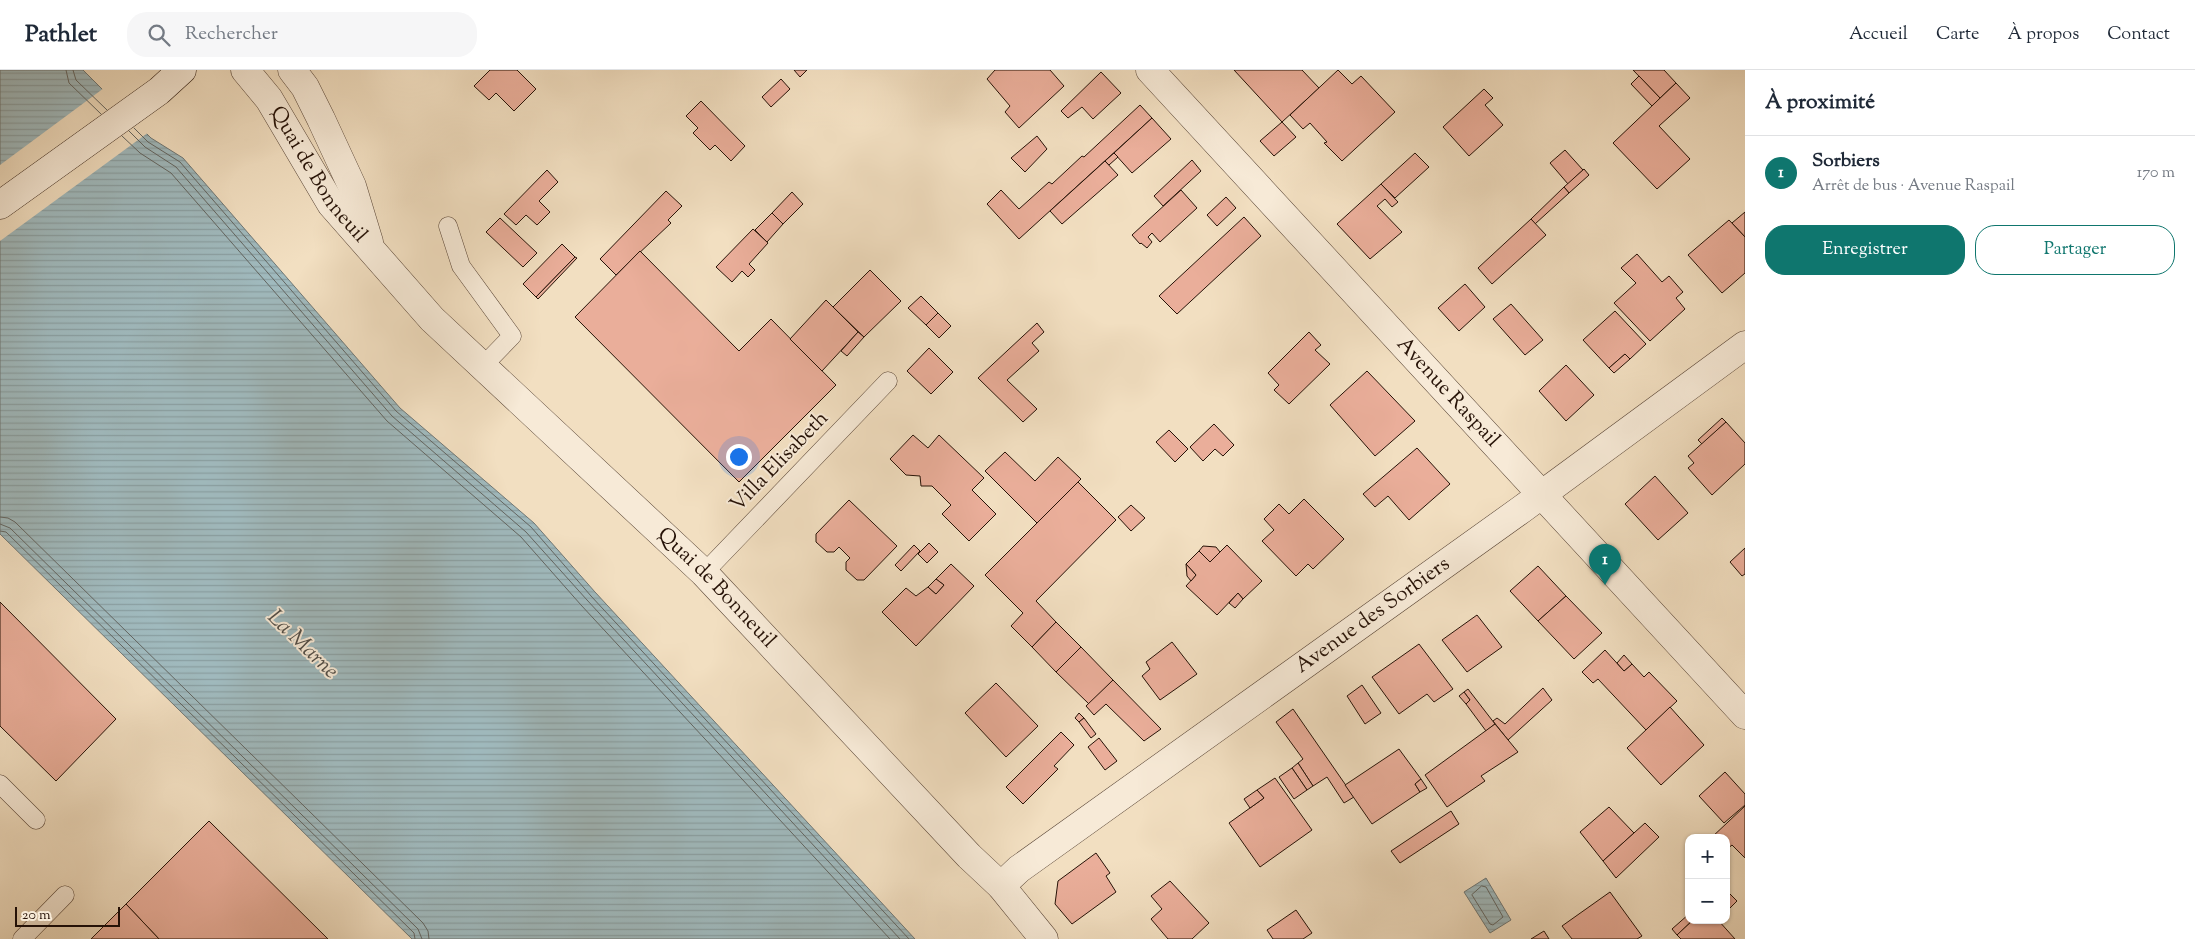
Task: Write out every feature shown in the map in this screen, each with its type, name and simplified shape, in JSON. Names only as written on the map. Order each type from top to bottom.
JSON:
[{"type":"street","points":[[0,205],[158,91],[182,70]]},
{"type":"street","name":"Quai de Bonneuil","points":[[245,70],[269,98],[331,204],[372,253],[432,319],[704,573],[962,849],[1001,886],[1044,939]]},
{"type":"street","name":"Quai de Bonneuil","points":[[292,70],[305,87],[352,186],[372,253]]},
{"type":"street","name":"Avenue Raspail","points":[[1150,70],[1745,714]]},
{"type":"street","name":"Avenue des Sorbiers","points":[[1001,886],[1027,863],[1541,495],[1745,346]]},
{"type":"lane","points":[[448,226],[461,266],[512,336],[482,367]]},
{"type":"lane","name":"Villa Elisabeth","points":[[704,573],[888,381]]},
{"type":"lane","points":[[0,784],[36,820]]},
{"type":"lane","points":[[22,939],[65,895]]},
{"type":"water","name":"La Marne","points":[[0,70],[83,70],[151,138],[183,158],[400,408],[534,523],[595,592],[915,939],[412,939],[0,534]]},
{"type":"water","points":[[1486,878],[1511,920],[1490,933],[1464,892]]},
{"type":"pier","points":[[104,88],[149,132],[0,241],[0,165]]},
{"type":"building","points":[[490,70],[517,70],[536,89],[514,111],[496,93],[489,100],[474,86]]},
{"type":"building","points":[[794,70],[807,70],[800,77]]},
{"type":"building","points":[[995,70],[1050,70],[1064,86],[1019,128],[1005,112],[1010,106],[987,79]]},
{"type":"building","points":[[1234,70],[1302,70],[1319,88],[1282,122]]},
{"type":"building","points":[[1338,70],[1352,84],[1361,76],[1395,112],[1342,161],[1324,143],[1327,142],[1310,123],[1303,129],[1290,115]]},
{"type":"building","points":[[1633,70],[1664,70],[1676,83],[1660,98]]},
{"type":"building","points":[[1101,72],[1121,93],[1093,119],[1082,107],[1068,118],[1061,111]]},
{"type":"building","points":[[1639,76],[1660,98],[1652,106],[1631,84]]},
{"type":"building","points":[[781,79],[790,89],[771,107],[762,97]]},
{"type":"building","points":[[1676,83],[1690,98],[1659,126],[1690,159],[1657,189],[1613,143]]},
{"type":"building","points":[[1484,89],[1493,98],[1485,105],[1503,125],[1469,156],[1443,127]]},
{"type":"building","points":[[701,101],[745,146],[731,161],[715,145],[710,150],[693,133],[698,128],[686,116]]},
{"type":"building","points":[[1140,105],[1152,118],[1019,239],[987,204],[1001,190],[1019,209],[1049,182],[1052,184],[1082,156],[1084,157]]},
{"type":"building","points":[[1152,118],[1171,139],[1132,173],[1114,153]]},
{"type":"building","points":[[1282,122],[1296,137],[1274,156],[1260,141]]},
{"type":"building","points":[[1037,136],[1047,149],[1025,172],[1011,158]]},
{"type":"building","points":[[1565,150],[1583,170],[1568,184],[1550,163]]},
{"type":"building","points":[[1114,153],[1118,157],[1109,165],[1105,161]]},
{"type":"building","points":[[1415,153],[1429,167],[1395,198],[1381,184]]},
{"type":"building","points":[[1192,160],[1201,171],[1163,206],[1154,196]]},
{"type":"building","points":[[1105,161],[1118,175],[1062,224],[1050,211]]},
{"type":"building","points":[[1584,169],[1589,175],[1569,193],[1564,187]]},
{"type":"building","points":[[547,170],[558,182],[539,201],[550,212],[537,225],[526,215],[516,225],[504,214]]},
{"type":"building","points":[[1381,184],[1398,202],[1392,207],[1385,199],[1377,206],[1402,232],[1370,259],[1337,224]]},
{"type":"building","points":[[1564,187],[1569,193],[1535,224],[1531,219]]},
{"type":"building","points":[[1181,190],[1197,208],[1160,242],[1152,233],[1148,237],[1152,242],[1147,248],[1140,244],[1132,235]]},
{"type":"building","points":[[666,191],[682,206],[668,220],[671,223],[616,275],[600,259]]},
{"type":"building","points":[[792,192],[803,204],[783,224],[772,213]]},
{"type":"building","points":[[1226,197],[1236,208],[1217,226],[1207,215]]},
{"type":"building","points":[[1745,212],[1745,237],[1732,223]]},
{"type":"building","points":[[772,213],[783,224],[767,242],[755,230]]},
{"type":"building","points":[[1244,217],[1261,236],[1177,314],[1159,296]]},
{"type":"building","points":[[500,218],[537,253],[523,267],[486,232]]},
{"type":"building","points":[[1531,219],[1546,235],[1492,284],[1478,268]]},
{"type":"building","points":[[1729,220],[1745,237],[1745,273],[1722,293],[1688,255]]},
{"type":"building","points":[[753,229],[768,243],[749,264],[755,270],[748,277],[742,271],[732,282],[716,267]]},
{"type":"building","points":[[562,244],[575,257],[536,297],[523,284]]},
{"type":"building","points":[[640,251],[739,351],[771,319],[836,385],[739,482],[575,317]]},
{"type":"building","points":[[1637,254],[1662,282],[1669,276],[1683,292],[1676,298],[1685,309],[1650,341],[1614,303],[1636,283],[1621,268]]},
{"type":"building","points":[[575,257],[577,258],[538,299],[536,297]]},
{"type":"building","points":[[870,270],[901,301],[864,337],[833,307]]},
{"type":"building","points":[[1465,284],[1485,307],[1459,331],[1438,308]]},
{"type":"building","points":[[921,296],[938,313],[926,325],[908,308]]},
{"type":"building","points":[[826,300],[858,332],[822,371],[790,339]]},
{"type":"building","points":[[1511,304],[1543,340],[1525,355],[1493,319]]},
{"type":"building","points":[[1615,311],[1646,344],[1630,359],[1625,354],[1609,368],[1583,340]]},
{"type":"building","points":[[938,313],[951,326],[939,338],[926,325]]},
{"type":"building","points":[[1037,323],[1044,332],[1032,343],[1039,351],[1007,380],[1037,409],[1023,422],[978,378]]},
{"type":"building","points":[[858,332],[864,337],[847,356],[841,351]]},
{"type":"building","points":[[1309,332],[1321,345],[1315,350],[1330,364],[1289,404],[1274,390],[1279,385],[1268,373]]},
{"type":"building","points":[[929,348],[953,372],[931,394],[907,371]]},
{"type":"building","points":[[1625,354],[1630,359],[1614,373],[1609,368]]},
{"type":"building","points":[[1566,365],[1594,395],[1566,421],[1539,391]]},
{"type":"building","points":[[1367,371],[1415,421],[1375,456],[1330,405]]},
{"type":"building","points":[[1722,418],[1726,422],[1702,444],[1698,440]]},
{"type":"building","points":[[1726,422],[1745,443],[1745,464],[1712,495],[1688,468],[1694,463],[1688,456]]},
{"type":"building","points":[[1214,424],[1234,445],[1223,456],[1215,449],[1203,461],[1190,447]]},
{"type":"building","points":[[1169,430],[1188,449],[1175,462],[1156,442]]},
{"type":"building","points":[[913,435],[928,448],[939,435],[984,478],[972,490],[996,514],[969,541],[942,514],[951,505],[932,486],[921,486],[920,476],[906,475],[890,459]]},
{"type":"building","points":[[1417,448],[1450,484],[1409,520],[1388,496],[1375,507],[1363,494]]},
{"type":"building","points":[[1005,452],[1035,481],[1058,457],[1081,479],[1037,523],[985,471]]},
{"type":"building","points":[[1655,476],[1688,513],[1658,540],[1625,504]]},
{"type":"building","points":[[1078,482],[1116,520],[1036,601],[1056,622],[1032,647],[1011,626],[1023,613],[985,575]]},
{"type":"building","points":[[1304,499],[1344,539],[1313,569],[1308,564],[1296,576],[1262,541],[1274,530],[1264,519],[1279,504],[1289,514]]},
{"type":"building","points":[[849,500],[897,546],[864,580],[857,580],[846,570],[846,562],[850,558],[839,547],[834,552],[827,552],[816,542],[816,534]]},
{"type":"building","points":[[1131,505],[1145,518],[1131,531],[1118,517]]},
{"type":"building","points":[[929,543],[938,552],[927,563],[918,554]]},
{"type":"building","points":[[914,545],[920,551],[901,571],[895,565]]},
{"type":"building","points":[[1227,545],[1262,581],[1243,599],[1238,593],[1217,615],[1186,586],[1196,575],[1186,564],[1199,551],[1210,562]]},
{"type":"building","points":[[1203,546],[1216,547],[1220,552],[1210,562],[1199,551]]},
{"type":"building","points":[[1745,548],[1745,574],[1742,576],[1730,562]]},
{"type":"building","points":[[951,564],[974,586],[916,646],[882,612],[906,588],[916,596],[928,587],[936,594],[944,585],[936,579]]},
{"type":"building","points":[[1186,564],[1196,575],[1191,581],[1187,576]]},
{"type":"building","points":[[1538,566],[1566,596],[1538,621],[1510,591]]},
{"type":"building","points":[[936,579],[944,585],[936,594],[928,587]]},
{"type":"building","points":[[1238,593],[1243,599],[1235,608],[1229,603]]},
{"type":"building","points":[[1566,596],[1602,633],[1574,659],[1538,621]]},
{"type":"building","points":[[0,602],[116,719],[56,781],[0,726]]},
{"type":"building","points":[[1477,615],[1502,647],[1467,672],[1442,640]]},
{"type":"building","points":[[1056,622],[1081,647],[1056,672],[1032,647]]},
{"type":"building","points":[[1172,642],[1197,674],[1160,700],[1142,676],[1150,669],[1146,662]]},
{"type":"building","points":[[1419,644],[1453,689],[1434,702],[1427,694],[1399,714],[1372,677]]},
{"type":"building","points":[[1081,647],[1113,680],[1089,704],[1056,672]]},
{"type":"building","points":[[1605,650],[1624,671],[1632,664],[1644,677],[1649,672],[1677,701],[1646,730],[1598,679],[1593,683],[1582,672]]},
{"type":"building","points":[[1624,655],[1632,664],[1624,671],[1617,663]]},
{"type":"building","points":[[1113,680],[1161,729],[1144,741],[1106,704],[1094,715],[1086,706]]},
{"type":"building","points":[[996,683],[1038,726],[1006,757],[965,713]]},
{"type":"building","points":[[1362,685],[1381,713],[1365,724],[1347,696]]},
{"type":"building","points":[[1543,688],[1552,700],[1508,740],[1493,721],[1497,718],[1505,724]]},
{"type":"building","points":[[1468,689],[1495,724],[1486,731],[1466,704],[1470,700],[1464,692]]},
{"type":"building","points":[[1464,692],[1470,700],[1466,704],[1459,696]]},
{"type":"building","points":[[1670,707],[1704,745],[1661,785],[1627,748]]},
{"type":"building","points":[[1293,709],[1354,797],[1344,803],[1327,777],[1313,786],[1298,763],[1303,759],[1276,722]]},
{"type":"building","points":[[1079,713],[1084,718],[1079,722],[1075,718]]},
{"type":"building","points":[[1084,718],[1096,734],[1091,738],[1079,722]]},
{"type":"building","points":[[1495,724],[1518,752],[1481,776],[1485,781],[1447,807],[1425,775]]},
{"type":"building","points":[[1061,732],[1074,745],[1054,766],[1058,769],[1023,804],[1006,787]]},
{"type":"building","points":[[1099,738],[1117,761],[1105,770],[1088,747]]},
{"type":"building","points":[[1399,749],[1421,779],[1415,784],[1420,792],[1372,824],[1345,785]]},
{"type":"building","points":[[1298,763],[1313,786],[1307,790],[1292,768]]},
{"type":"building","points":[[1292,768],[1307,790],[1294,799],[1279,777]]},
{"type":"building","points":[[1725,772],[1745,794],[1745,805],[1724,823],[1699,796]]},
{"type":"building","points":[[1275,778],[1312,830],[1260,867],[1229,823],[1264,798],[1257,790]]},
{"type":"building","points":[[1421,779],[1427,788],[1420,792],[1415,784]]},
{"type":"building","points":[[1257,790],[1264,798],[1250,808],[1244,799]]},
{"type":"building","points":[[1745,806],[1745,858],[1732,845],[1730,847],[1730,834],[1715,834]]},
{"type":"building","points":[[1609,807],[1634,833],[1603,861],[1580,832]]},
{"type":"building","points":[[1451,811],[1459,824],[1400,863],[1391,851]]},
{"type":"building","points":[[209,821],[328,939],[159,939],[126,904]]},
{"type":"building","points":[[1645,823],[1659,837],[1616,878],[1603,861]]},
{"type":"building","points":[[1096,853],[1110,873],[1106,876],[1116,892],[1072,924],[1055,904],[1058,881]]},
{"type":"building","points":[[1170,881],[1209,923],[1192,939],[1168,939],[1151,919],[1162,909],[1151,896]]},
{"type":"building","points":[[1610,892],[1642,936],[1637,939],[1572,939],[1562,926]]},
{"type":"building","points":[[1730,894],[1737,901],[1730,908]]},
{"type":"building","points":[[126,904],[159,939],[91,939]]},
{"type":"building","points":[[1296,910],[1312,933],[1303,939],[1273,939],[1267,930]]},
{"type":"building","points":[[1685,918],[1685,924],[1689,924],[1677,935],[1672,929]]},
{"type":"building","points":[[1689,924],[1722,924],[1735,939],[1681,939],[1677,935]]},
{"type":"building","points":[[1544,931],[1549,939],[1531,939]]},
{"type":"place","name":"Sorbiers","points":[[1605,585]]}]
